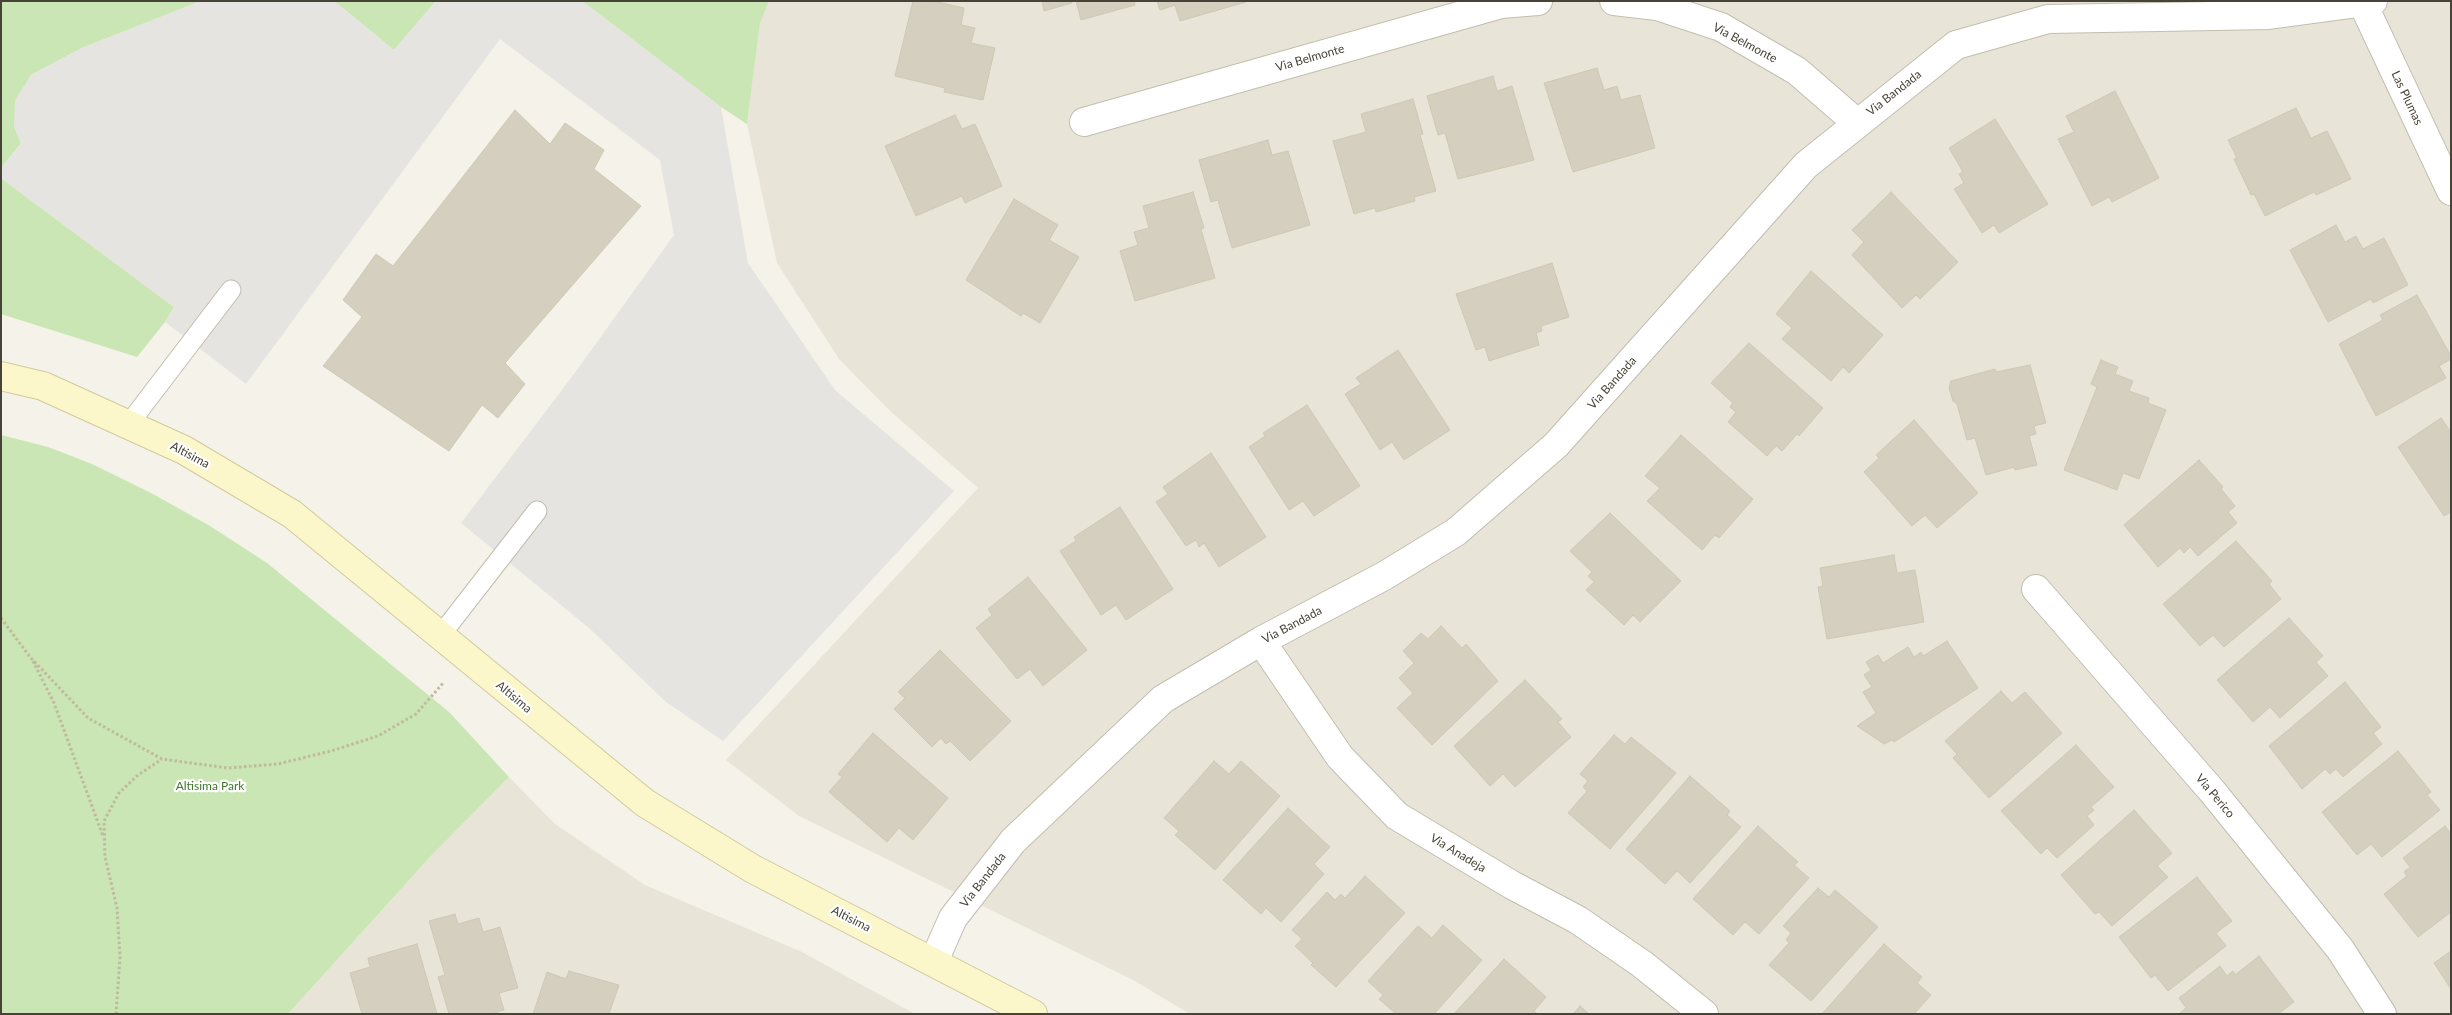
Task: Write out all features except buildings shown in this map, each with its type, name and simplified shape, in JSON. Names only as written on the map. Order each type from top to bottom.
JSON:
[{"type":"street","name":"Via Belmonte","points":[[1084,122],[1501,4],[1538,1]]},
{"type":"street","name":"Via Belmonte","points":[[1614,1],[1657,6],[1720,27],[1797,72],[1857,123]]},
{"type":"street","name":"Via Bandada","points":[[934,961],[953,918],[1013,841],[1163,699],[1261,641],[1384,576],[1463,526],[1556,445],[1806,165],[1956,45],[2048,19],[2269,15],[2368,3]]},
{"type":"street","name":"Las Plumas","points":[[2368,3],[2451,191]]},
{"type":"street","name":"Altisima","points":[[1,376],[43,386],[184,450],[292,514],[646,803],[753,870],[934,961],[1033,1014]]},
{"type":"street","name":"Via Perico","points":[[2036,588],[2230,814],[2340,949],[2382,1014]]},
{"type":"street","name":"Via Anadeja","points":[[1261,641],[1340,757],[1397,816],[1512,885],[1578,920],[1642,964],[1704,1014]]},
{"type":"lane","points":[[128,425],[231,290]]},
{"type":"lane","points":[[440,636],[537,511]]},
{"type":"path","points":[[1,618],[30,657],[88,718],[162,759],[228,768],[278,764],[378,736],[416,714],[466,657]]},
{"type":"path","points":[[30,657],[54,703],[104,839]]},
{"type":"path","points":[[116,1014],[119,948],[116,908],[105,857],[104,821],[120,793],[138,775],[162,759]]},
{"type":"shaded area","points":[[201,1],[334,1],[394,50],[436,1],[582,1],[721,107],[748,263],[835,390],[954,491],[723,741],[666,702],[589,628],[461,523],[574,374],[674,235],[660,160],[500,39],[246,384],[165,322],[174,307],[1,178],[1,168],[21,143],[14,126],[15,100],[31,75],[82,48]]},
{"type":"shaded area","points":[[769,1],[2451,1],[2451,1014],[1190,1014],[1133,980],[799,816],[726,760],[978,488],[890,411],[839,359],[777,263],[747,124],[760,22]]},
{"type":"shaded area","points":[[509,777],[555,824],[645,885],[802,952],[915,1014],[288,1014],[429,858]]},
{"type":"green space","points":[[1,1],[201,1],[82,48],[31,75],[14,126],[21,143],[1,168]]},
{"type":"green space","points":[[334,1],[436,1],[394,50]]},
{"type":"green space","points":[[582,1],[769,1],[760,23],[747,124],[721,107]]},
{"type":"green space","points":[[1,178],[174,307],[165,322],[137,357],[1,314]]},
{"type":"green space","name":"Altisima Park","points":[[1,435],[48,447],[92,464],[153,494],[210,526],[267,563],[449,712],[509,777],[429,858],[288,1014],[1,1014]]}]
